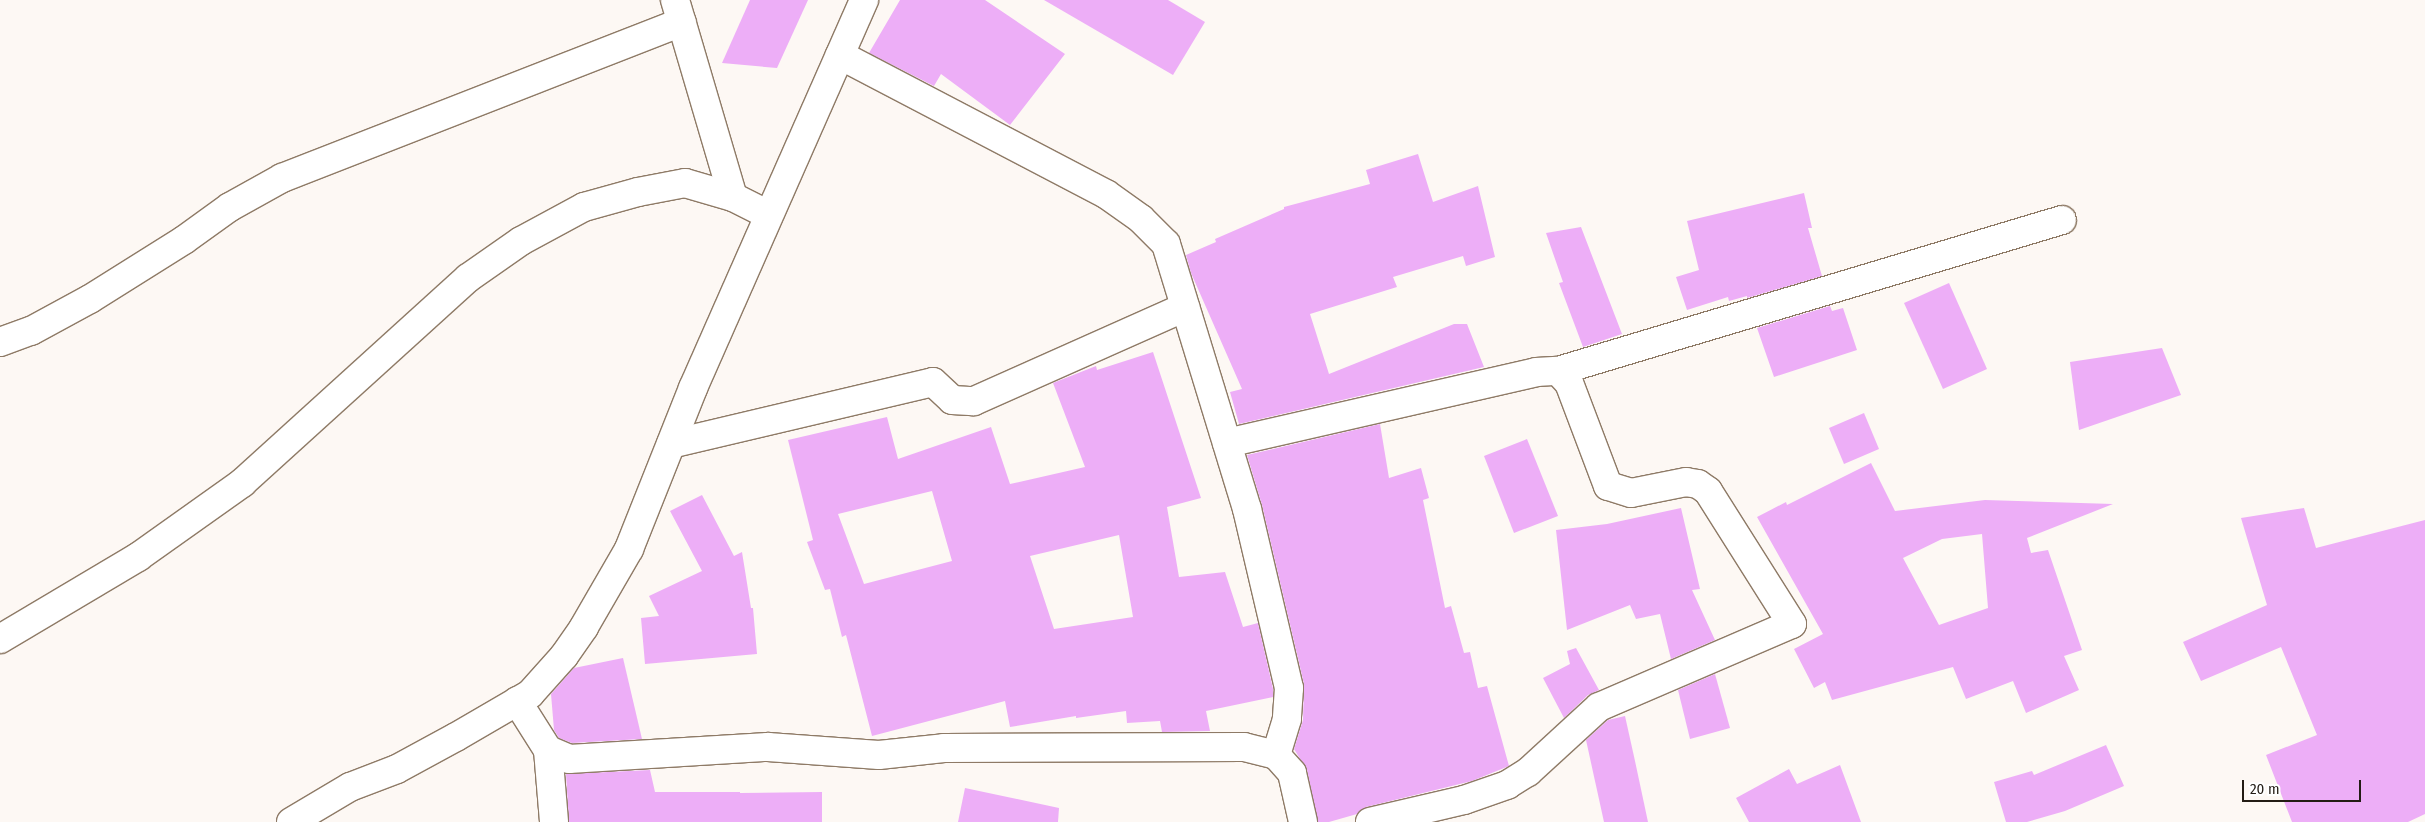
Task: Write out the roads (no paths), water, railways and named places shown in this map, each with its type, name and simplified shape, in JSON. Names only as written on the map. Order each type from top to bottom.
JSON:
[{"type":"street","points":[[291,822],[350,787],[397,769],[530,694],[564,656],[584,627],[629,549],[693,388],[864,0]]},
{"type":"street","points":[[0,342],[31,331],[90,299],[184,240],[230,206],[282,178],[678,11],[733,197]]},
{"type":"street","points":[[840,55],[1106,194],[1141,219],[1166,244],[1247,509],[1288,688],[1287,719],[1276,755]]},
{"type":"street","points":[[0,639],[138,556],[242,483],[468,278],[521,241],[584,207],[638,192],[685,183],[733,197],[769,215]]},
{"type":"street","points":[[1227,443],[1536,372],[1558,372],[2062,220]]},
{"type":"street","points":[[670,444],[933,382],[952,400],[974,401],[1185,307]]},
{"type":"street","points":[[1370,822],[1464,800],[1507,785],[1528,772],[1599,707],[1792,624],[1708,491],[1698,484],[1686,482],[1631,493],[1608,486],[1569,383],[1558,372]]},
{"type":"street","points":[[517,701],[548,750],[554,822]]},
{"type":"street","points":[[548,750],[569,759],[768,748],[879,755],[944,748],[1244,748],[1276,755],[1292,773],[1303,822]]}]
